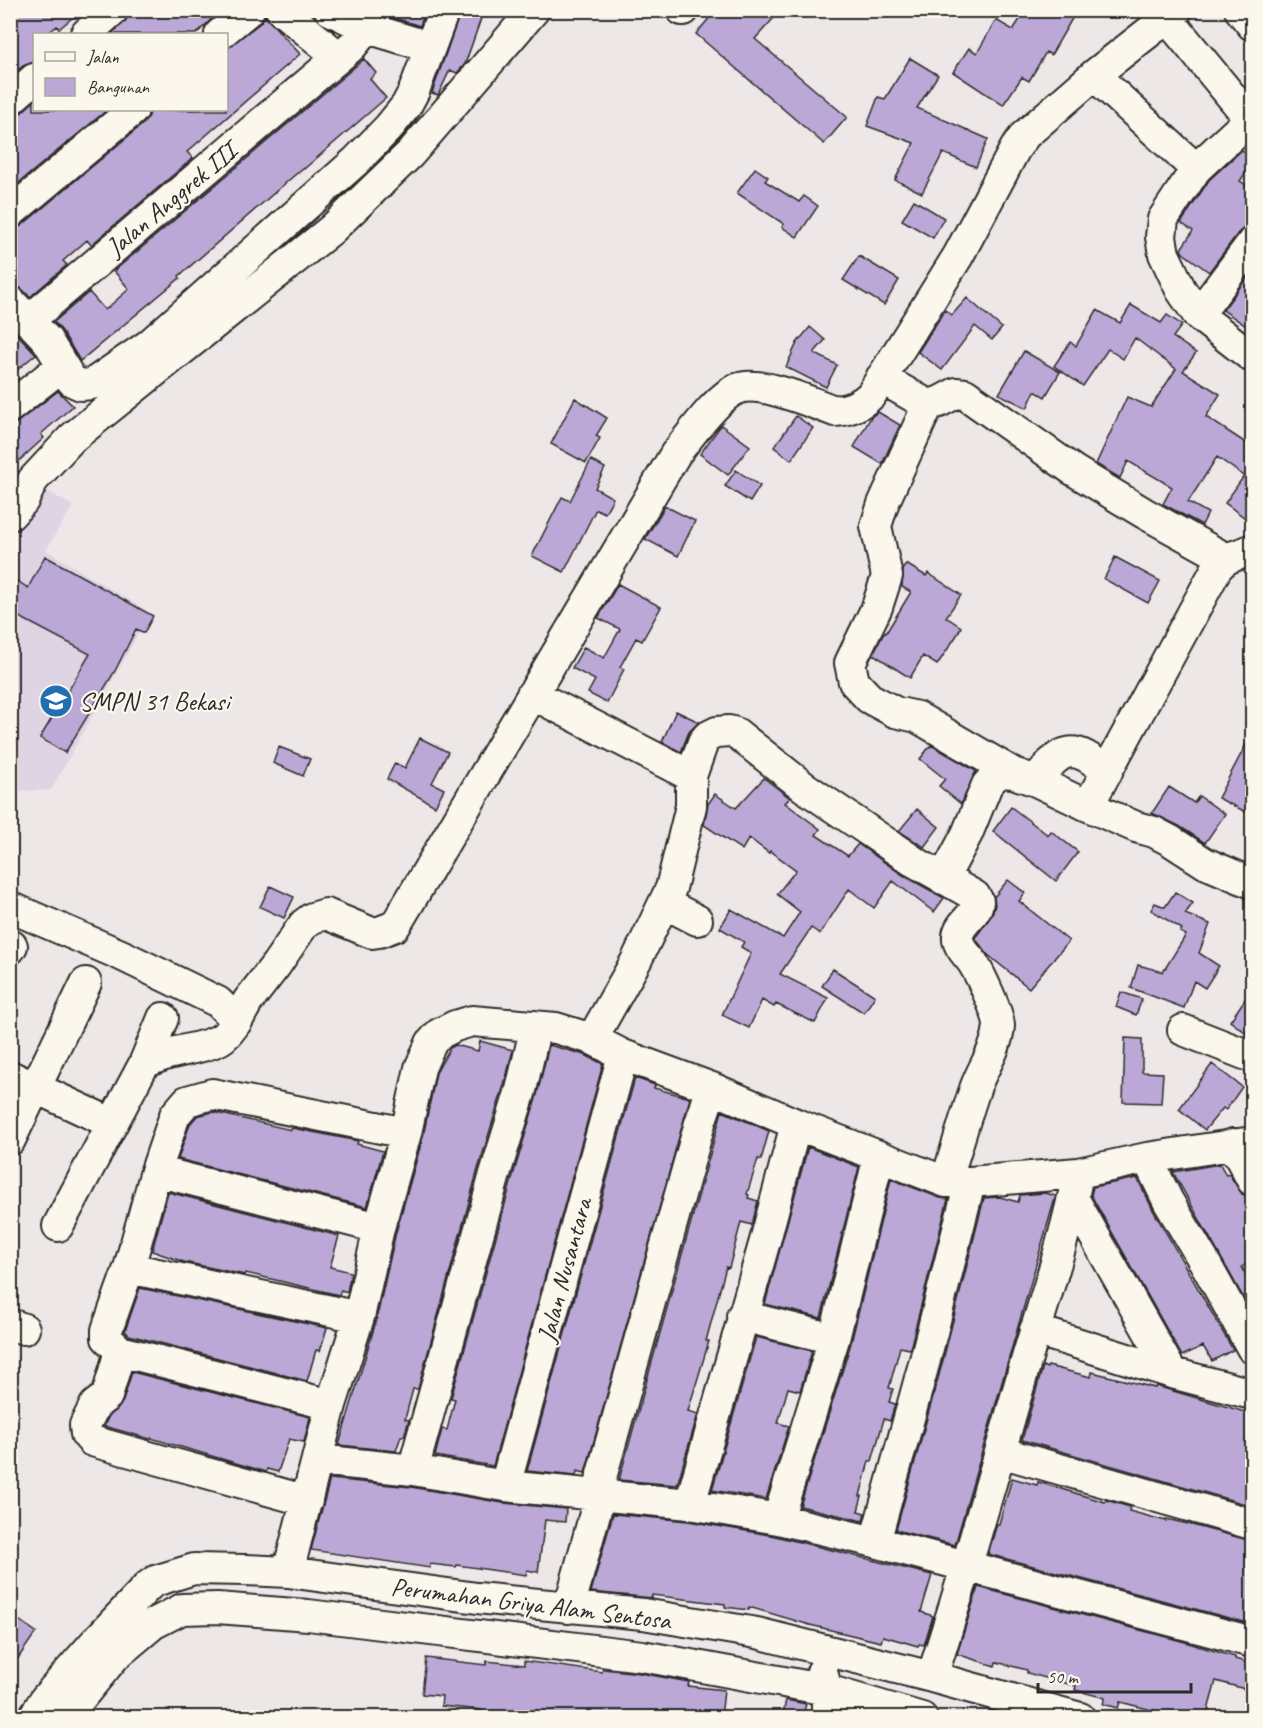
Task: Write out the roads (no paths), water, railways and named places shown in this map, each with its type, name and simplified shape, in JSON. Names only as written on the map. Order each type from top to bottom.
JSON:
[{"type":"street","points":[[87,33],[113,10]]},
{"type":"street","points":[[281,10],[339,57]]},
{"type":"street","points":[[19,311],[47,340],[72,381],[81,385],[87,385],[150,344],[356,161],[389,127],[406,106],[414,91],[444,10]]},
{"type":"street","points":[[10,515],[23,501],[33,480],[72,438],[322,238],[347,215],[410,154],[534,10]]},
{"type":"street","points":[[1240,10],[1252,25]]},
{"type":"street","points":[[221,33],[246,11]]},
{"type":"street","points":[[144,1064],[158,1055],[217,1041],[226,1035],[304,924],[312,918],[326,914],[372,933],[395,926],[676,453],[726,396],[735,389],[759,386],[835,411],[845,410],[864,402],[958,256],[1025,135],[1094,75],[1172,15],[1252,116],[1196,170],[1163,219],[1161,237],[1164,254],[1180,290],[1198,315],[1252,357]]},
{"type":"street","points":[[348,17],[430,47]]},
{"type":"street","name":"Jalan Anggrek III","points":[[19,311],[352,46],[348,17]]},
{"type":"street","points":[[1094,75],[1196,170]]},
{"type":"street","points":[[10,100],[33,80]]},
{"type":"street","points":[[10,213],[132,111]]},
{"type":"street","points":[[1198,315],[1252,243]]},
{"type":"street","points":[[10,407],[62,366]]},
{"type":"street","points":[[881,378],[928,405],[956,393],[965,394],[1073,470],[1144,513],[1239,554]]},
{"type":"street","points":[[928,405],[883,504],[876,526],[887,576],[877,607],[850,663],[854,682],[869,698],[895,712],[916,717],[1024,777],[1136,827],[1154,832],[1205,863],[1252,883]]},
{"type":"street","points":[[1088,806],[1217,568],[1239,554]]},
{"type":"street","points":[[532,694],[691,777]]},
{"type":"street","points":[[592,1039],[636,961],[664,903],[676,869],[691,806],[691,777],[707,736],[724,730],[736,733],[804,787],[943,879],[975,896],[978,901],[975,912],[962,925],[958,939],[961,949],[972,961],[999,1024],[995,1047],[977,1084],[925,1360],[875,1542]]},
{"type":"street","points":[[943,879],[967,834],[987,785],[995,776],[1003,772],[1024,777],[1068,752],[1078,752],[1091,758],[1107,772]]},
{"type":"street","points":[[664,903],[697,920]]},
{"type":"street","points":[[10,907],[121,955],[218,1002],[237,1021]]},
{"type":"street","points":[[10,1140],[23,1082],[86,983]]},
{"type":"street","points":[[58,1226],[144,1064],[163,1018]]},
{"type":"street","points":[[308,1615],[298,1574],[307,1501],[331,1405],[359,1317],[379,1228],[406,1133],[420,1068],[431,1043],[439,1034],[455,1026],[472,1021],[536,1026],[556,1028],[592,1039],[623,1055],[712,1088],[796,1124],[879,1156],[958,1182],[1075,1186],[1147,1158],[1243,1143],[1252,1180]]},
{"type":"street","points":[[413,1470],[495,1174],[521,1090],[536,1026]]},
{"type":"street","points":[[1183,1030],[1252,1057]]},
{"type":"street","name":"Jalan Nusantara","points":[[505,1486],[623,1055]]},
{"type":"street","points":[[23,1082],[111,1123]]},
{"type":"street","points":[[569,1608],[600,1495],[602,1474],[712,1088]]},
{"type":"street","points":[[331,1405],[120,1351],[107,1338],[107,1330],[129,1268],[156,1171],[175,1115],[188,1101],[212,1094],[406,1133]]},
{"type":"street","points":[[690,1504],[796,1124]]},
{"type":"street","points":[[778,1519],[834,1340],[879,1156]]},
{"type":"street","points":[[1147,1158],[1168,1201],[1252,1348]]},
{"type":"street","points":[[156,1171],[379,1228]]},
{"type":"street","points":[[933,1677],[1000,1452],[1075,1186]]},
{"type":"street","points":[[1075,1186],[1172,1373]]},
{"type":"street","points":[[129,1268],[359,1317]]},
{"type":"street","points":[[742,1316],[834,1340]]},
{"type":"street","points":[[1035,1330],[1172,1373],[1252,1394]]},
{"type":"street","points":[[120,1351],[107,1396],[95,1405],[85,1425],[86,1434],[92,1440],[307,1501]]},
{"type":"street","points":[[1000,1452],[1252,1524]]},
{"type":"street","points":[[318,1460],[413,1470],[505,1486],[690,1504],[778,1519],[875,1542],[1252,1642]]},
{"type":"street","name":"Perumahan Griya Alam Sentosa","points":[[33,1718],[45,1699],[106,1648],[148,1586],[155,1581],[194,1569],[298,1574],[477,1598],[643,1614],[757,1633],[933,1677],[1080,1718]]},
{"type":"street","points":[[245,1570],[245,1610]]},
{"type":"street","points":[[64,1718],[106,1648],[182,1609],[245,1610],[308,1615],[642,1656],[827,1704],[922,1718]]},
{"type":"street","points":[[815,1646],[827,1704]]},
{"type":"place","name":"SMPN 31 Bekasi","points":[[56,701]]}]
